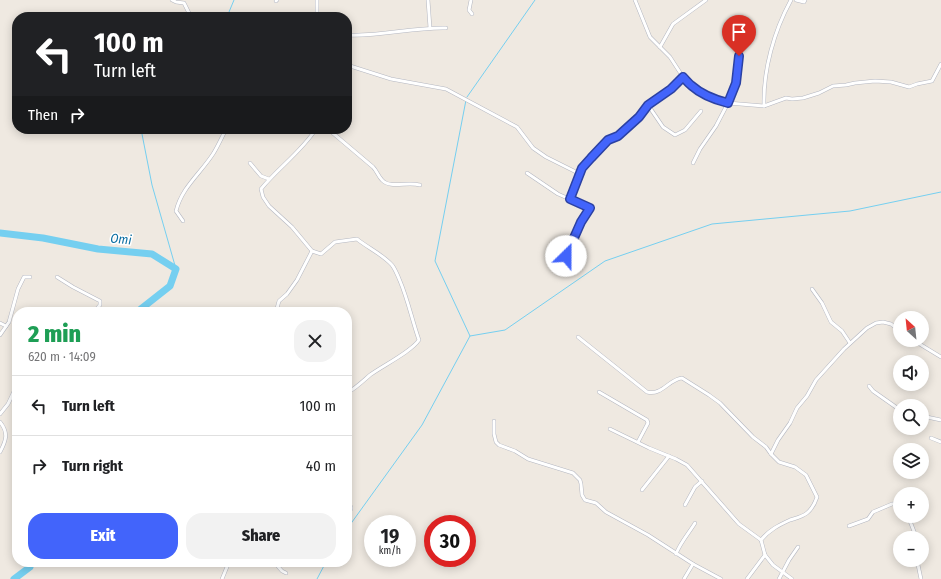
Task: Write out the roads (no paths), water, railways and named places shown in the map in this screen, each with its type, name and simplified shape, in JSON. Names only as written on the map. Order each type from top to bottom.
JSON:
[{"type":"street","points":[[172,0],[176,2],[184,1],[189,12]]},
{"type":"street","points":[[317,0],[317,12]]},
{"type":"street","points":[[428,0],[430,28]]},
{"type":"street","points":[[471,0],[469,10],[472,14]]},
{"type":"street","points":[[635,0],[650,37],[670,58],[683,77],[692,86],[715,100],[728,103],[764,106],[786,98],[792,99],[812,95],[833,86],[863,81],[891,82],[909,87],[932,81],[941,64]]},
{"type":"street","points":[[660,47],[673,24],[706,0]]},
{"type":"street","points":[[764,106],[764,89],[768,63],[774,41],[791,0]]},
{"type":"street","points":[[796,0],[804,2],[805,0]]},
{"type":"street","points":[[352,36],[430,28],[446,28]]},
{"type":"street","points":[[693,163],[700,149],[716,126],[736,83],[741,42]]},
{"type":"street","points":[[352,67],[391,79],[446,89],[518,127],[533,148],[546,157],[580,174]]},
{"type":"street","points":[[570,199],[582,168],[608,140],[618,136],[639,117],[648,105],[671,89],[683,77]]},
{"type":"street","points":[[648,105],[663,127],[675,135],[685,130],[701,111]]},
{"type":"street","points":[[183,221],[176,210],[183,191],[213,154],[223,134]]},
{"type":"street","points":[[313,134],[308,141],[269,179],[261,189],[263,196],[269,206],[312,250],[321,254],[335,242],[357,238],[366,247],[381,255],[392,265],[407,298],[413,324],[419,340],[415,346],[368,376],[357,388],[352,390]]},
{"type":"street","points":[[334,134],[373,166],[383,181],[390,185],[411,183],[420,185]]},
{"type":"street","points":[[250,163],[261,176],[269,179]]},
{"type":"street","points":[[527,173],[558,194],[590,208],[581,222],[566,256]]},
{"type":"street","points":[[277,307],[279,301],[287,294],[297,280],[312,250]]},
{"type":"street","points":[[13,307],[18,290],[24,277],[30,277]]},
{"type":"street","points":[[57,277],[100,301],[98,307]]},
{"type":"street","points":[[812,289],[822,303],[831,322],[842,331],[850,343]]},
{"type":"street","points":[[0,335],[9,322],[12,311]]},
{"type":"street","points":[[771,454],[797,408],[807,396],[816,380],[850,343],[867,328],[876,323],[882,322],[893,326]]},
{"type":"street","points":[[0,323],[6,326]]},
{"type":"street","points":[[578,337],[647,392],[658,392],[676,380],[682,378],[720,403],[753,437],[766,447],[779,462],[795,467],[806,475],[817,497],[814,505],[808,513],[800,518],[776,527],[766,533],[761,540]]},
{"type":"street","points":[[924,347],[941,358]]},
{"type":"street","points":[[869,386],[873,391],[893,405]]},
{"type":"street","points":[[599,392],[647,420],[648,423],[638,442]]},
{"type":"street","points":[[0,414],[8,404],[12,396]]},
{"type":"street","points":[[929,417],[941,420]]},
{"type":"street","points":[[494,421],[494,434],[496,442],[499,445],[515,451],[528,459],[573,473],[580,480],[582,495],[585,500],[596,503],[606,512],[648,535],[676,554],[720,579]]},
{"type":"street","points":[[0,422],[6,430],[7,437],[0,452]]},
{"type":"street","points":[[610,429],[688,466],[739,524],[761,540],[765,555],[773,565],[792,579]]},
{"type":"street","points":[[931,438],[941,442]]},
{"type":"street","points":[[642,490],[669,456]]},
{"type":"street","points":[[685,505],[696,487],[702,481]]},
{"type":"street","points":[[849,526],[868,519],[873,512],[893,504]]},
{"type":"street","points":[[676,554],[679,546],[695,523]]},
{"type":"street","points":[[779,579],[798,547]]},
{"type":"street","points":[[748,579],[765,555]]},
{"type":"street","points":[[684,579],[693,564]]},
{"type":"street","points":[[222,579],[227,567]]},
{"type":"street","points":[[278,567],[286,573]]},
{"type":"street","points":[[918,567],[921,579]]},
{"type":"waterway","points":[[229,12],[234,0]]},
{"type":"waterway","points":[[467,97],[535,0]]},
{"type":"waterway","points":[[352,522],[422,425],[470,336],[435,261],[466,100]]},
{"type":"waterway","points":[[142,134],[152,185],[176,269]]},
{"type":"waterway","points":[[470,336],[505,330],[605,261],[712,224],[850,211],[941,192]]},
{"type":"waterway","name":"Omi","points":[[0,233],[43,238],[98,249],[152,254],[176,269],[170,286],[143,307]]},
{"type":"waterway","name":"Omi","points":[[14,579],[30,567]]},
{"type":"waterway","points":[[317,579],[323,567]]}]
